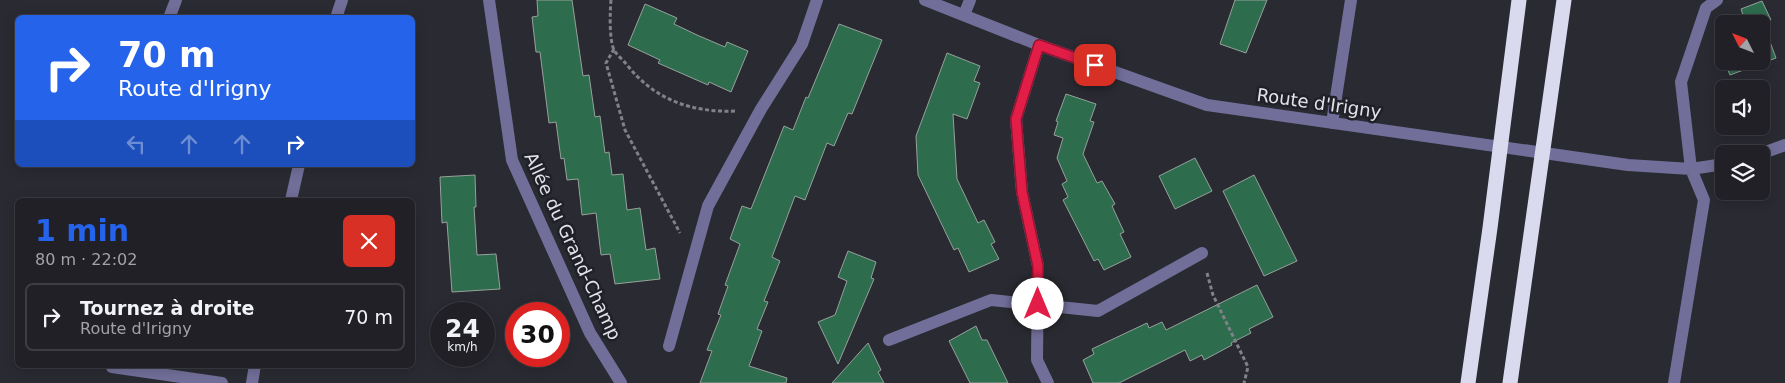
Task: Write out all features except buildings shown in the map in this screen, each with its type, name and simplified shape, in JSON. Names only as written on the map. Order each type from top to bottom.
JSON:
[{"type":"highway","points":[[1468,383],[1520,0]]},
{"type":"highway","points":[[1510,383],[1564,0]]},
{"type":"street","points":[[170,15],[176,0]]},
{"type":"street","points":[[337,15],[342,0]]},
{"type":"street","name":"Allée du Grand-Champ","points":[[489,0],[512,160],[590,333],[621,383]]},
{"type":"street","points":[[669,346],[708,206],[761,109],[802,44],[817,0]]},
{"type":"street","name":"Route d'Irigny","points":[[925,0],[1039,45],[1207,105],[1628,165],[1692,169],[1715,165]]},
{"type":"street","points":[[964,15],[970,0]]},
{"type":"street","points":[[1332,123],[1351,0]]},
{"type":"street","points":[[1674,383],[1704,200],[1692,169],[1681,82],[1706,8],[1717,0]]},
{"type":"street","points":[[1039,45],[1016,119],[1022,192],[1038,266],[1037,360],[1048,383]]},
{"type":"street","points":[[1770,150],[1785,145]]},
{"type":"street","points":[[291,198],[299,167]]},
{"type":"street","points":[[889,340],[992,300],[1098,311],[1202,253]]},
{"type":"street","points":[[119,368],[222,383]]},
{"type":"street","points":[[252,383],[254,368]]},
{"type":"path","points":[[611,0],[609,18],[614,49],[637,78],[679,104],[700,110],[732,111],[761,109]]},
{"type":"path","points":[[614,49],[606,63],[625,130],[681,235],[698,240]]},
{"type":"path","points":[[1202,253],[1213,295],[1248,367],[1244,383]]},
{"type":"route","points":[[1038,304],[1038,266],[1022,192],[1016,119],[1039,45],[1095,65]]}]
